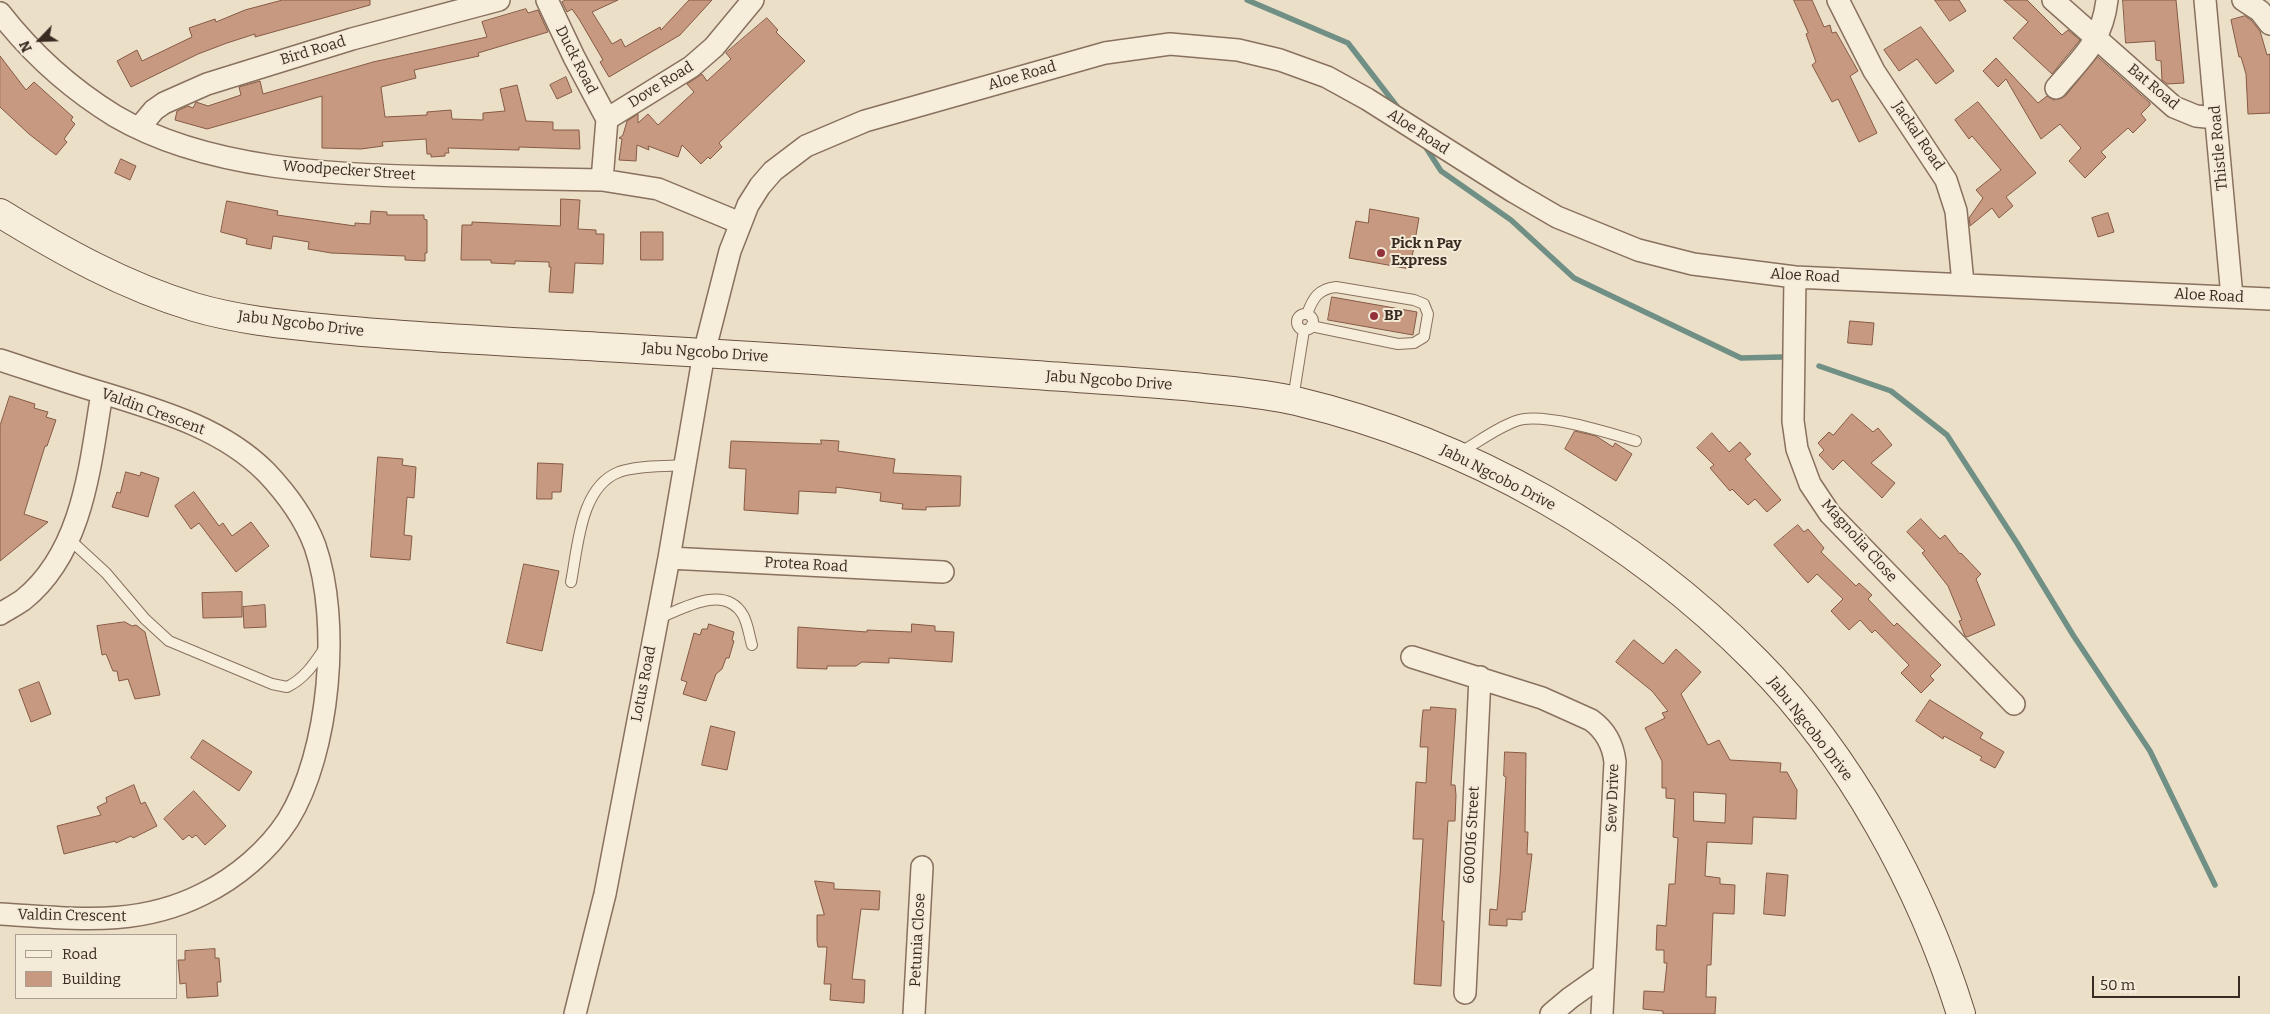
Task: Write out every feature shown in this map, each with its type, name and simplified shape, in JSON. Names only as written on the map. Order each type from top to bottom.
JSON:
[{"type":"main road","name":"Jabu Ngcobo Drive","points":[[0,213],[57,248],[124,282],[198,309],[285,325],[407,336],[704,353],[1152,383],[1228,391],[1293,400],[1390,428],[1456,454],[1540,497],[1612,541],[1679,590],[1758,662],[1795,705],[1828,748],[1879,827],[1930,929],[1961,1014]]},
{"type":"street","name":"Bird Road","points":[[139,128],[154,110],[164,103],[207,84],[352,39],[499,0]]},
{"type":"street","name":"Duck Road","points":[[547,0],[574,57],[607,119]]},
{"type":"street","name":"Dove Road","points":[[607,119],[691,68],[714,47],[752,0]]},
{"type":"street","name":"Jackal Road","points":[[1838,0],[1874,70],[1946,180],[1956,211],[1964,283]]},
{"type":"street","name":"Bat Road","points":[[2053,0],[2174,107],[2196,116],[2216,118]]},
{"type":"street","points":[[2056,88],[2097,39],[2103,24],[2107,0]]},
{"type":"street","name":"Thistle Road","points":[[2205,0],[2232,297]]},
{"type":"street","points":[[2243,0],[2260,11],[2270,24]]},
{"type":"street","name":"Woodpecker Street","points":[[0,13],[20,38],[57,74],[88,98],[139,128],[184,145],[225,157],[262,164],[313,170],[389,176],[602,180],[658,190],[740,223]]},
{"type":"street","name":"Aloe Road","points":[[704,353],[730,250],[740,223],[760,186],[789,157],[827,136],[884,116],[1104,53],[1170,44],[1238,50],[1280,60],[1327,77],[1367,99],[1557,217],[1638,250],[1693,264],[1796,277],[2270,298]]},
{"type":"street","points":[[602,180],[607,119]]},
{"type":"street","name":"Magnolia Close","points":[[1796,277],[1793,421],[1797,448],[1810,484],[1830,514],[2014,704]]},
{"type":"street","name":"Lotus Road","points":[[575,1014],[604,894],[669,558],[704,353]]},
{"type":"street","name":"Valdin Crescent","points":[[0,360],[197,424],[235,448],[270,476],[286,494],[314,545],[328,610],[326,689],[317,752],[302,794],[287,822],[239,872],[197,897],[167,910],[138,917],[100,919],[0,914]]},
{"type":"street","points":[[0,614],[22,600],[44,580],[61,555],[75,524],[88,478],[102,393]]},
{"type":"street","name":"Protea Road","points":[[669,558],[943,572]]},
{"type":"street","name":"Sew Drive","points":[[1412,657],[1542,698],[1591,720],[1604,733],[1614,752],[1615,762],[1602,1014]]},
{"type":"street","name":"600016 Street","points":[[1465,993],[1480,677]]},
{"type":"street","name":"Petunia Close","points":[[914,1014],[922,867]]},
{"type":"street","points":[[1551,1014],[1604,974]]},
{"type":"lane","points":[[1336,287],[1414,300],[1424,304],[1428,314],[1424,338],[1408,344],[1398,344],[1308,328],[1298,324],[1299,316],[1307,314],[1312,299],[1317,294],[1328,288],[1336,287]]},
{"type":"lane","points":[[1293,400],[1308,328]]},
{"type":"lane","points":[[1456,454],[1515,421],[1526,418],[1574,423],[1636,441]]},
{"type":"lane","points":[[571,582],[587,508],[604,482],[612,476],[629,470],[685,465]]},
{"type":"lane","points":[[68,538],[106,573],[157,631],[169,641],[186,650],[272,684],[287,688],[314,665],[328,642]]},
{"type":"lane","points":[[657,620],[703,601],[712,599],[727,601],[742,614],[752,645]]},
{"type":"building","points":[[283,0],[370,0],[370,5],[255,37],[255,34],[227,43],[198,54],[131,87],[117,61],[137,50],[142,61],[192,37],[189,28],[215,19],[216,22],[245,10]]},
{"type":"building","points":[[566,0],[618,0],[592,12],[612,44],[621,39],[625,47],[660,27],[661,30],[689,0],[712,0],[680,35],[609,77],[600,62],[603,60],[579,19],[572,9],[567,12],[562,2]]},
{"type":"building","points":[[1794,0],[1812,0],[1824,27],[1830,25],[1832,33],[1836,32],[1858,71],[1850,76],[1877,133],[1859,142],[1838,99],[1832,102],[1812,65],[1816,62],[1806,34],[1808,33]]},
{"type":"building","points":[[1935,0],[1959,0],[1966,11],[1950,21]]},
{"type":"building","points":[[2004,0],[2027,0],[2062,35],[2068,30],[2080,40],[2052,74],[2013,38],[2028,22]]},
{"type":"building","points":[[2123,0],[2176,0],[2184,83],[2167,84],[2162,80],[2161,61],[2156,60],[2155,41],[2126,43]]},
{"type":"building","points":[[526,9],[528,13],[538,10],[548,32],[478,53],[479,56],[414,70],[416,78],[381,87],[385,117],[427,115],[427,112],[451,110],[452,119],[483,120],[483,113],[505,111],[500,89],[517,85],[526,121],[553,122],[553,130],[579,130],[580,149],[519,147],[519,150],[448,148],[449,153],[445,153],[445,156],[431,157],[431,154],[427,154],[426,139],[382,142],[383,146],[361,149],[322,148],[322,96],[207,129],[175,120],[177,111],[188,106],[193,108],[196,102],[208,106],[241,95],[239,87],[260,81],[263,94],[373,62],[487,37],[482,22]]},
{"type":"building","points":[[2245,16],[2260,31],[2267,55],[2270,54],[2270,113],[2248,114],[2246,74],[2241,57],[2239,57],[2231,20]]},
{"type":"building","points":[[767,18],[778,30],[776,32],[805,61],[719,143],[722,147],[710,159],[708,157],[701,164],[682,145],[678,157],[648,146],[649,150],[637,145],[636,161],[619,160],[622,139],[619,138],[623,135],[627,121],[638,114],[638,123],[648,114],[658,125],[694,92],[687,84],[702,74],[707,81],[731,59],[726,53]]},
{"type":"building","points":[[1921,27],[1954,71],[1936,84],[1917,59],[1899,71],[1884,50]]},
{"type":"building","points":[[0,56],[26,90],[34,82],[73,117],[71,120],[75,124],[64,139],[67,142],[56,155],[29,134],[0,107]]},
{"type":"building","points":[[2098,57],[2150,105],[2141,114],[2146,120],[2133,133],[2128,128],[2101,152],[2106,157],[2085,178],[2069,161],[2081,148],[2060,124],[2041,139],[2006,79],[1998,87],[1983,71],[1996,58],[2038,103],[2047,96],[2054,100],[2065,96]]},
{"type":"building","points":[[566,77],[572,92],[557,99],[550,85]]},
{"type":"building","points":[[1978,102],[2036,173],[2006,197],[2013,206],[1999,218],[1992,208],[1970,226],[1969,218],[1983,198],[1976,190],[2001,170],[1972,136],[1969,139],[1955,120]]},
{"type":"building","points":[[121,159],[136,166],[130,180],[115,173]]},
{"type":"building","points":[[561,199],[580,200],[578,229],[596,230],[596,234],[604,234],[603,264],[575,263],[573,293],[549,292],[551,267],[549,267],[549,262],[515,261],[515,264],[491,263],[491,260],[461,260],[462,225],[472,225],[472,222],[560,226]]},
{"type":"building","points":[[227,201],[278,211],[277,215],[355,226],[355,223],[370,224],[371,211],[387,212],[387,215],[424,215],[424,219],[427,220],[427,253],[425,253],[425,261],[405,260],[405,256],[331,253],[308,249],[309,242],[273,236],[271,249],[246,244],[247,239],[221,232]]},
{"type":"building","points":[[1370,209],[1419,218],[1410,269],[1349,258],[1356,221],[1368,223]]},
{"type":"building","points":[[2108,213],[2114,232],[2098,237],[2092,218]]},
{"type":"building","points":[[641,232],[663,232],[663,260],[641,260]]},
{"type":"building","points":[[1332,297],[1417,312],[1413,335],[1328,320]]},
{"type":"building","points":[[1850,321],[1874,323],[1872,345],[1848,343]]},
{"type":"building","points":[[10,396],[35,404],[34,408],[48,412],[46,417],[56,420],[47,446],[45,446],[24,514],[48,522],[0,561],[0,426]]},
{"type":"building","points":[[1852,414],[1873,432],[1878,428],[1892,445],[1871,463],[1895,483],[1882,498],[1843,460],[1833,470],[1819,455],[1824,450],[1818,443],[1829,432],[1833,435]]},
{"type":"building","points":[[1575,431],[1596,436],[1613,447],[1615,443],[1632,454],[1616,481],[1565,449]]},
{"type":"building","points":[[1712,433],[1729,452],[1740,442],[1751,454],[1745,459],[1781,500],[1767,512],[1755,499],[1748,505],[1732,489],[1730,491],[1710,468],[1714,465],[1697,448]]},
{"type":"building","points":[[821,440],[839,441],[838,451],[895,459],[893,473],[961,476],[960,506],[926,507],[926,510],[902,509],[903,504],[880,501],[881,493],[836,487],[836,493],[799,491],[798,514],[744,510],[746,469],[729,468],[731,441],[821,444]]},
{"type":"building","points":[[378,457],[403,459],[402,465],[416,467],[414,498],[407,497],[404,535],[412,536],[410,560],[371,557]]},
{"type":"building","points":[[538,463],[563,464],[561,492],[552,492],[552,499],[537,499]]},
{"type":"building","points":[[126,472],[140,476],[141,472],[159,478],[148,517],[112,507],[117,492],[120,493]]},
{"type":"building","points":[[194,492],[219,526],[223,523],[232,536],[251,522],[269,546],[236,572],[199,523],[191,529],[175,506]]},
{"type":"building","points":[[1921,519],[1940,539],[1945,535],[1960,554],[1981,574],[1976,579],[1995,625],[1967,637],[1965,636],[1959,621],[1962,620],[1948,586],[1922,553],[1925,551],[1907,532]]},
{"type":"building","points":[[1798,525],[1804,532],[1808,529],[1824,548],[1821,552],[1856,586],[1859,583],[1872,595],[1868,599],[1894,626],[1897,623],[1941,665],[1930,676],[1934,680],[1921,693],[1901,673],[1909,665],[1875,630],[1872,633],[1860,620],[1849,630],[1831,611],[1843,599],[1817,574],[1808,583],[1774,545]]},
{"type":"building","points":[[524,564],[559,571],[542,651],[507,643]]},
{"type":"building","points":[[242,592],[242,617],[203,618],[202,593]]},
{"type":"building","points":[[265,605],[266,627],[244,628],[243,607]]},
{"type":"building","points":[[125,622],[132,626],[136,625],[145,632],[160,695],[135,699],[128,679],[119,681],[117,671],[113,671],[106,654],[102,655],[97,626]]},
{"type":"building","points":[[709,624],[734,632],[732,640],[734,641],[729,658],[726,658],[722,669],[716,674],[706,701],[683,694],[687,682],[681,680],[694,633],[700,635],[702,629],[707,629]]},
{"type":"building","points":[[912,624],[935,626],[935,631],[954,632],[952,662],[889,658],[889,663],[862,662],[856,666],[827,666],[827,669],[797,668],[798,627],[867,632],[867,630],[911,632]]},
{"type":"building","points":[[1634,640],[1663,664],[1676,649],[1701,672],[1681,694],[1708,745],[1719,740],[1730,760],[1781,763],[1780,772],[1787,772],[1797,790],[1796,819],[1753,817],[1752,844],[1707,842],[1705,876],[1720,878],[1720,884],[1735,885],[1734,914],[1713,913],[1711,965],[1707,965],[1706,997],[1716,997],[1715,1014],[1663,1014],[1663,1011],[1643,1009],[1644,991],[1664,992],[1667,963],[1664,963],[1664,950],[1656,950],[1657,925],[1666,926],[1669,884],[1675,884],[1678,838],[1673,837],[1675,799],[1666,798],[1666,788],[1662,788],[1662,761],[1645,728],[1665,718],[1662,713],[1668,711],[1652,691],[1616,662]],"holes":[[[1694,792],[1726,794],[1725,823],[1694,821]]]},
{"type":"building","points":[[39,682],[51,714],[31,722],[19,690]]},
{"type":"building","points":[[1930,700],[1983,733],[1980,738],[2004,752],[1995,768],[1980,760],[1982,757],[1944,736],[1943,739],[1916,721]]},
{"type":"building","points":[[1431,707],[1456,709],[1451,785],[1455,785],[1455,821],[1448,821],[1442,921],[1444,921],[1441,986],[1414,984],[1423,839],[1413,839],[1416,782],[1426,783],[1428,747],[1420,747],[1423,710],[1430,710]]},
{"type":"building","points":[[711,726],[735,732],[727,770],[702,765]]},
{"type":"building","points":[[203,740],[252,772],[239,791],[191,758]]},
{"type":"building","points":[[1505,752],[1526,753],[1525,832],[1528,832],[1527,854],[1532,854],[1525,912],[1522,912],[1522,920],[1507,919],[1507,926],[1489,925],[1490,909],[1497,910],[1506,777],[1504,776]]},
{"type":"building","points":[[134,785],[141,804],[145,802],[157,826],[133,838],[131,836],[116,843],[115,841],[64,854],[57,826],[101,815],[97,807],[107,802],[106,798]]},
{"type":"building","points":[[194,791],[226,826],[205,845],[196,835],[192,838],[189,835],[183,840],[164,819]]},
{"type":"building","points":[[1767,873],[1788,875],[1785,916],[1764,914]]},
{"type":"building","points":[[815,881],[834,883],[834,889],[880,891],[879,910],[861,909],[852,979],[865,980],[864,1003],[830,1000],[831,984],[824,984],[827,947],[818,947],[817,941],[817,915],[824,915]]},
{"type":"building","points":[[215,949],[215,958],[219,958],[221,982],[217,982],[218,996],[187,998],[186,983],[180,984],[178,960],[185,960],[185,951]]},
{"type":"waterway","points":[[1247,0],[1348,43],[1399,109]]},
{"type":"waterway","points":[[1423,143],[1441,171],[1511,220],[1574,278],[1741,358],[1782,357]]},
{"type":"waterway","points":[[1819,366],[1891,391],[1947,435],[2017,543],[2073,635],[2150,751],[2215,885]]},
{"type":"place","name":"Pick n Pay Express","points":[[1381,253]]},
{"type":"place","name":"BP","points":[[1374,316]]}]
